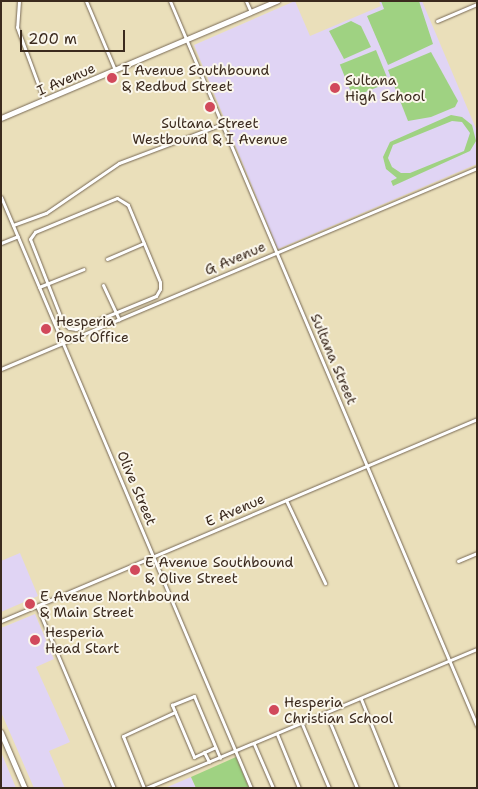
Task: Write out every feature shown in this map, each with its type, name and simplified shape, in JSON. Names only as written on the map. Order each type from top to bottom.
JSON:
[{"type":"main road","name":"I Avenue","points":[[1,118],[278,1]]},
{"type":"main road","points":[[1,732],[25,788]]},
{"type":"street","points":[[19,1],[17,27],[44,100]]},
{"type":"street","points":[[86,1],[115,70]]},
{"type":"street","name":"Sultana Street","points":[[170,1],[477,726]]},
{"type":"street","points":[[246,1],[251,12]]},
{"type":"street","points":[[437,21],[477,4]]},
{"type":"street","points":[[13,225],[46,214],[119,163],[222,124]]},
{"type":"street","name":"G Avenue","points":[[1,369],[477,168]]},
{"type":"street","name":"Olive Street","points":[[1,197],[251,788]]},
{"type":"street","points":[[121,199],[128,205],[160,282],[160,289],[156,296],[69,328],[63,323],[47,284],[30,244],[32,235],[44,228],[121,199]]},
{"type":"street","points":[[1,243],[18,236]]},
{"type":"street","points":[[107,259],[144,243]]},
{"type":"street","points":[[39,288],[84,269]]},
{"type":"street","points":[[103,285],[119,319]]},
{"type":"street","name":"E Avenue","points":[[1,621],[477,419]]},
{"type":"street","points":[[286,500],[325,582]]},
{"type":"street","points":[[458,561],[477,553]]},
{"type":"street","points":[[37,606],[114,788]]},
{"type":"street","points":[[175,712],[123,736],[145,788],[477,650]]},
{"type":"street","points":[[216,747],[194,757],[172,705],[194,696],[216,747],[220,758]]},
{"type":"street","points":[[361,698],[397,788]]},
{"type":"street","points":[[471,712],[477,709]]},
{"type":"street","points":[[326,713],[357,788]]},
{"type":"street","points":[[302,723],[329,788]]},
{"type":"street","points":[[277,734],[299,788]]},
{"type":"street","points":[[254,744],[273,788]]},
{"type":"street","points":[[204,752],[209,762]]},
{"type":"shaded area","name":"Sultana High School","points":[[295,1],[310,36],[381,6],[379,1],[422,1],[477,131],[477,164],[278,249],[194,45]]},
{"type":"shaded area","points":[[20,553],[38,596],[1,612],[1,561]]},
{"type":"shaded area","points":[[35,614],[54,659],[36,667],[70,742],[49,751],[65,788],[34,788],[1,712],[1,628]]},
{"type":"shaded area","points":[[1,752],[16,788],[1,788]]},
{"type":"shaded area","points":[[191,777],[196,788],[165,788]]},
{"type":"green space","points":[[381,1],[419,1],[433,44],[388,65],[367,16],[384,9]]},
{"type":"green space","points":[[351,21],[361,26],[371,47],[344,59],[329,31]]},
{"type":"green space","points":[[376,50],[389,82],[353,97],[340,65]]},
{"type":"green space","points":[[431,52],[458,101],[455,107],[431,117],[408,121],[388,70]]},
{"type":"green space","points":[[451,115],[462,117],[472,125],[476,141],[470,151],[393,186],[391,181],[397,178],[386,169],[383,157],[390,142]],"holes":[[[452,121],[462,122],[470,133],[464,151],[410,173],[401,173],[392,167],[388,158],[393,145]]]},
{"type":"green space","points":[[236,757],[249,788],[196,788],[191,777]]},
{"type":"place","name":"I Avenue Southbound & Redbud Street","points":[[112,78]]},
{"type":"place","name":"Sultana High School","points":[[335,88]]},
{"type":"place","name":"Sultana Street Westbound & I Avenue","points":[[210,107]]},
{"type":"place","name":"Hesperia Post Office","points":[[46,329]]},
{"type":"place","name":"E Avenue Southbound & Olive Street","points":[[135,570]]},
{"type":"place","name":"E Avenue Northbound & Main Street","points":[[30,604]]},
{"type":"place","name":"Hesperia Head Start","points":[[35,640]]},
{"type":"place","name":"Hesperia Christian School","points":[[274,710]]}]
